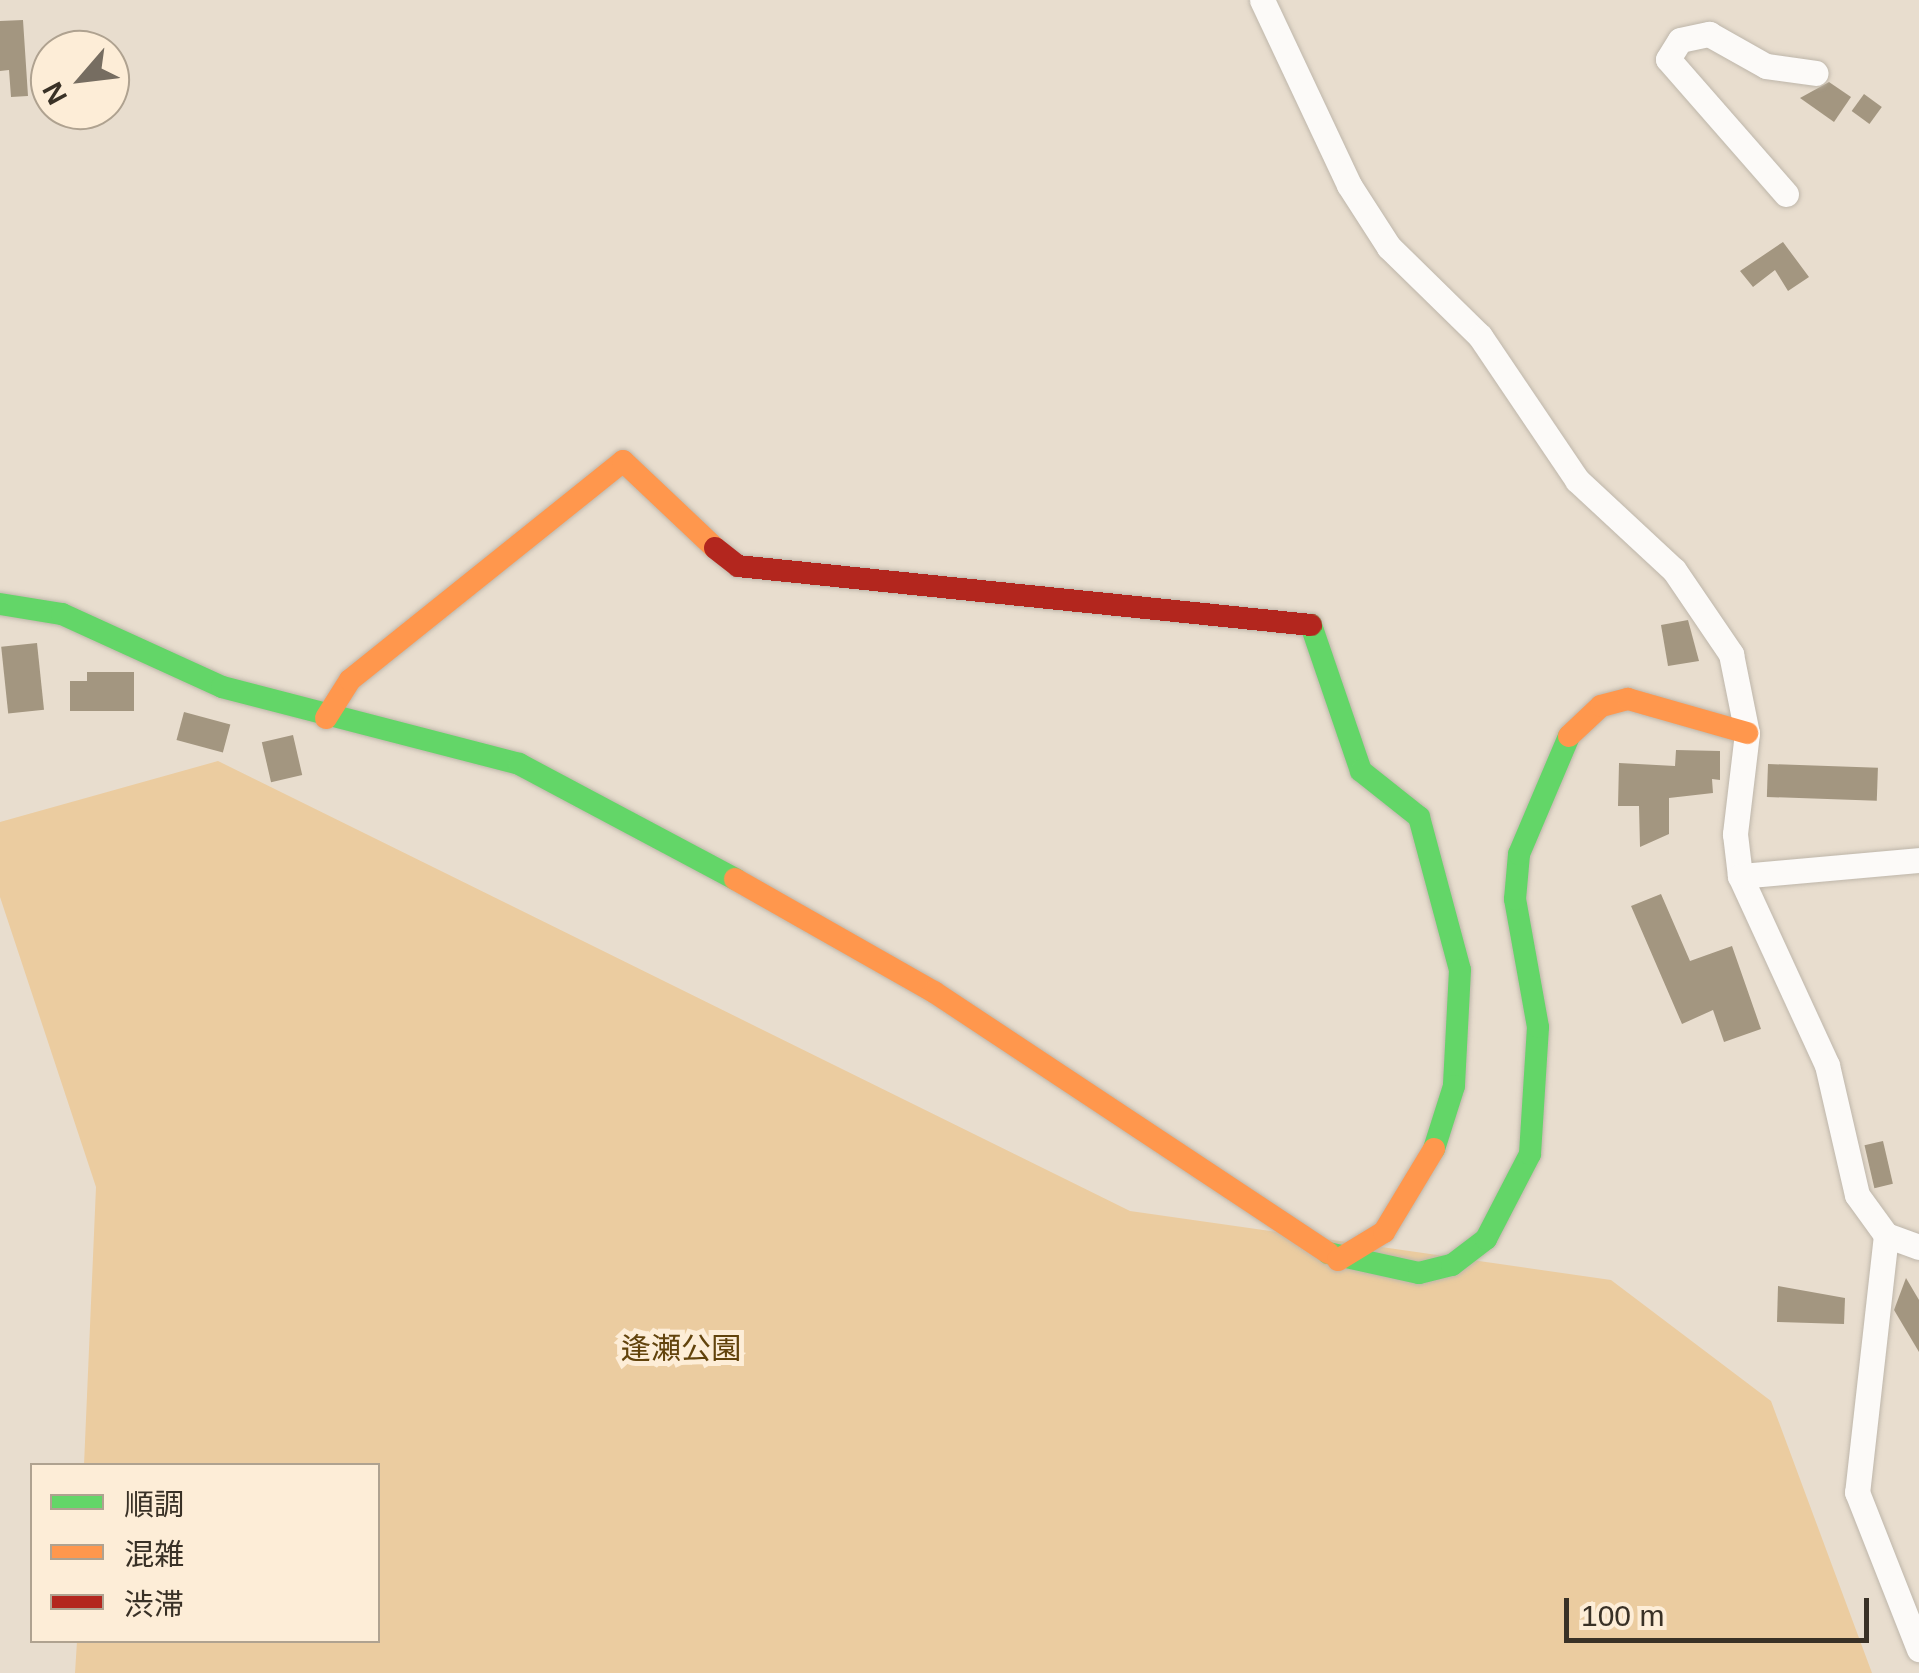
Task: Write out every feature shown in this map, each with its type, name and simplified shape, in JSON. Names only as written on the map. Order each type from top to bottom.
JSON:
[{"type":"street","points":[[1262,0],[1349,185],[1389,248],[1480,336],[1596,504],[1697,597],[1731,654],[1747,733],[1735,834],[1740,876],[1827,1065],[1857,1195],[1886,1234],[1919,1247]]},
{"type":"street","points":[[1786,194],[1668,59],[1680,40],[1709,34],[1766,66],[1816,73]]},
{"type":"street","points":[[326,718],[350,680],[623,461],[674,518],[738,566],[1318,626],[1361,772],[1419,816],[1460,970],[1454,1086],[1426,1173],[1384,1232],[1338,1260]]},
{"type":"street","points":[[0,604],[62,614],[222,688],[326,718],[519,764],[604,804],[934,992],[1338,1260],[1419,1274],[1452,1266],[1486,1239],[1515,1193],[1539,1098],[1538,1027],[1515,899],[1519,854],[1572,730],[1601,706],[1628,699],[1747,733]]},
{"type":"street","points":[[1740,876],[1919,860]]},
{"type":"street","points":[[1886,1234],[1857,1492],[1919,1649]]},
{"type":"green space","name":"逢瀬公園","points":[[218,761],[1130,1211],[1611,1280],[1771,1401],[1872,1673],[75,1673],[77,1643],[380,1643],[380,1463],[84,1463],[96,1187],[0,897],[0,822]]},
{"type":"building","points":[[23,20],[28,96],[11,97],[9,70],[0,71],[0,21]]},
{"type":"building","points":[[1829,82],[1851,97],[1834,122],[1800,98]]},
{"type":"building","points":[[1864,94],[1882,107],[1869,124],[1852,111]]},
{"type":"building","points":[[1783,242],[1809,277],[1788,291],[1775,270],[1753,287],[1740,271]]},
{"type":"building","points":[[1688,620],[1699,661],[1668,666],[1661,625]]},
{"type":"building","points":[[37,643],[44,710],[8,713],[1,647]]},
{"type":"building","points":[[87,672],[134,672],[134,711],[70,711],[70,681],[87,681]]},
{"type":"building","points":[[184,712],[230,724],[223,752],[176,740]]},
{"type":"building","points":[[293,735],[302,775],[271,782],[262,742]]},
{"type":"building","points":[[1676,750],[1720,751],[1720,780],[1712,779],[1713,793],[1669,798],[1669,834],[1640,847],[1639,806],[1618,806],[1619,763],[1675,766]]},
{"type":"building","points":[[1768,764],[1878,768],[1877,801],[1767,797]]},
{"type":"building","points":[[1661,894],[1690,961],[1732,946],[1761,1029],[1724,1042],[1713,1010],[1682,1024],[1631,906]]},
{"type":"building","points":[[1883,1141],[1893,1184],[1874,1188],[1864,1145]]},
{"type":"building","points":[[1906,1278],[1919,1300],[1919,1352],[1894,1310]]},
{"type":"building","points":[[1778,1286],[1845,1298],[1844,1324],[1777,1322]]},
{"type":"traffic: fast","points":[[0,604],[62,614],[222,687],[519,764],[735,879]]},
{"type":"traffic: fast","points":[[1311,625],[1361,771],[1419,817],[1460,970],[1454,1086],[1434,1149]]},
{"type":"traffic: fast","points":[[1328,1253],[1419,1273],[1452,1265],[1486,1239],[1530,1154],[1538,1027],[1515,899],[1519,854],[1569,736]]},
{"type":"traffic: slow","points":[[326,718],[350,680],[623,461],[715,548]]},
{"type":"traffic: slow","points":[[1569,736],[1601,706],[1628,699],[1747,733]]},
{"type":"traffic: slow","points":[[735,879],[934,992],[1328,1253]]},
{"type":"traffic: slow","points":[[1338,1260],[1384,1232],[1434,1149]]},
{"type":"traffic: jam","points":[[715,548],[738,566],[1311,625]]}]
